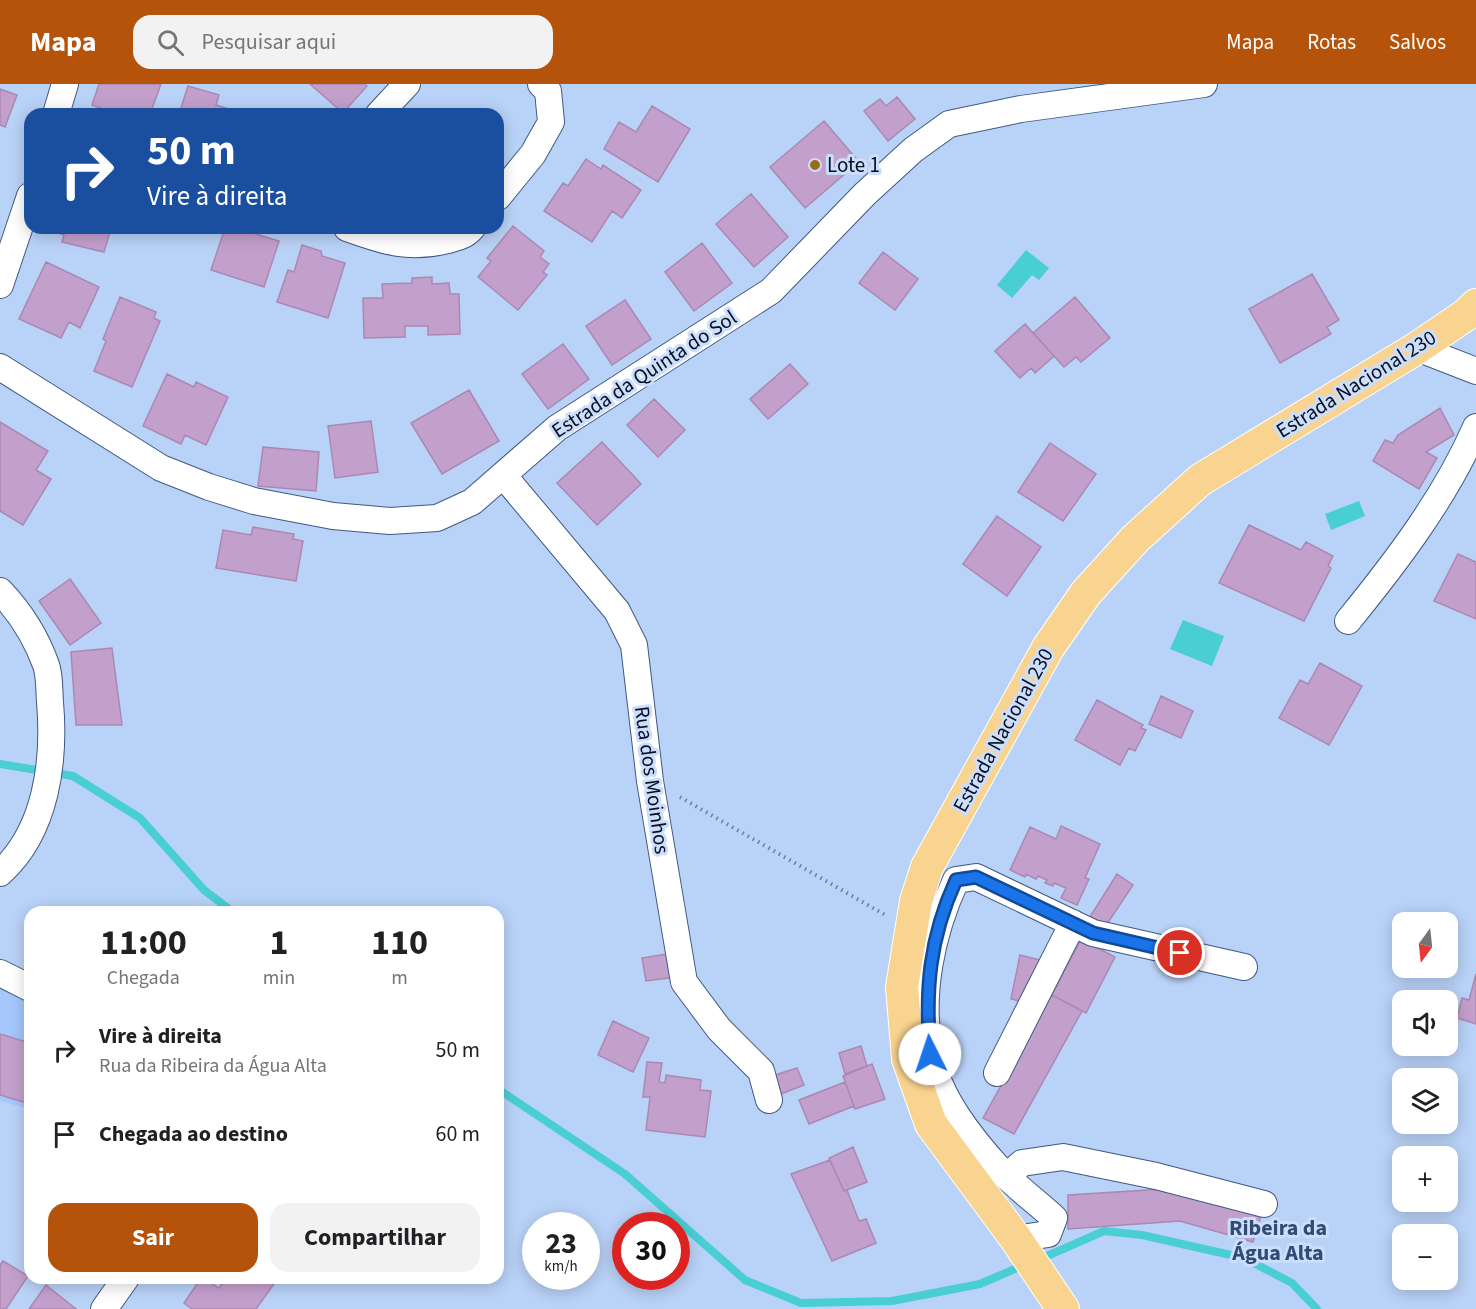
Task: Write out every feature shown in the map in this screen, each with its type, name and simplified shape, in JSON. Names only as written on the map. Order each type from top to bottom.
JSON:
[{"type":"main road","name":"Estrada Nacional 230","points":[[1063,1309],[1019,1243],[931,1124],[908,1059],[902,987],[910,929],[927,867],[1048,648],[1086,593],[1135,539],[1200,480],[1417,348],[1467,314],[1476,305]]},
{"type":"street","points":[[58,108],[65,84]]},
{"type":"street","points":[[385,108],[407,84]]},
{"type":"street","points":[[504,190],[533,154],[551,122],[548,91],[541,84]]},
{"type":"street","name":"Estrada da Quinta do Sol","points":[[0,367],[161,468],[254,501],[333,516],[390,521],[437,518],[472,502],[557,428],[771,291],[866,194],[913,150],[949,124],[1022,109],[1204,84]]},
{"type":"street","points":[[0,285],[24,214]]},
{"type":"street","points":[[363,234],[381,241],[424,246],[467,234]]},
{"type":"street","points":[[1417,348],[1476,371]]},
{"type":"street","points":[[1348,621],[1384,576],[1431,510],[1476,428]]},
{"type":"street","name":"Rua dos Moinhos","points":[[503,475],[617,611],[634,645],[650,781],[684,982],[719,1029],[761,1071],[769,1100]]},
{"type":"street","points":[[0,591],[28,626],[47,667],[54,741],[44,801],[24,842],[0,873]]},
{"type":"street","points":[[1019,1243],[1048,1234],[1054,1218],[1007,1176],[965,1129],[941,1084],[930,1054],[927,1012],[934,937],[941,913],[956,880],[976,877],[1093,933],[1244,967]]},
{"type":"street","points":[[996,1073],[1073,923]]},
{"type":"street","points":[[0,973],[24,985]]},
{"type":"street","points":[[1007,1176],[1022,1163],[1063,1157],[1156,1176],[1264,1204]]},
{"type":"street","points":[[104,1309],[122,1284]]},
{"type":"path","points":[[650,781],[910,929]]},
{"type":"shaded area","points":[[1026,250],[1049,268],[1039,280],[1032,275],[1012,298],[997,285]]},
{"type":"shaded area","points":[[1359,501],[1365,516],[1331,530],[1325,514]]},
{"type":"shaded area","points":[[1183,620],[1224,636],[1212,666],[1170,649]]},
{"type":"shaded area","points":[[0,986],[24,995],[24,1107],[0,1101]]},
{"type":"building","points":[[99,84],[161,84],[152,108],[100,108],[92,105]]},
{"type":"building","points":[[310,84],[364,84],[367,86],[347,108],[337,108]]},
{"type":"building","points":[[188,86],[219,95],[216,105],[226,108],[181,108]]},
{"type":"building","points":[[0,89],[17,95],[5,127],[0,125]]},
{"type":"building","points":[[897,97],[915,119],[888,141],[864,111],[880,99],[886,106]]},
{"type":"building","points":[[652,106],[690,129],[658,182],[604,149],[619,122],[636,132]]},
{"type":"building","name":"Lote 1","points":[[824,121],[859,162],[805,208],[770,167]]},
{"type":"building","points":[[586,159],[601,169],[603,165],[641,190],[622,218],[612,211],[592,242],[544,211],[563,183],[568,186]]},
{"type":"building","points":[[751,194],[788,237],[754,267],[716,224]]},
{"type":"building","points":[[513,226],[544,251],[540,257],[549,264],[543,272],[547,275],[518,310],[478,277],[491,261],[487,258]]},
{"type":"building","points":[[61,234],[109,234],[104,252],[62,242],[64,235]]},
{"type":"building","points":[[223,234],[256,234],[279,241],[264,287],[211,270]]},
{"type":"building","points":[[702,243],[732,283],[694,311],[665,272]]},
{"type":"building","points":[[302,245],[321,251],[322,256],[345,263],[328,318],[277,302],[288,270],[294,272]]},
{"type":"building","points":[[883,252],[918,279],[895,310],[859,283]]},
{"type":"building","points":[[46,262],[99,287],[80,328],[69,322],[61,338],[19,319]]},
{"type":"building","points":[[1312,274],[1339,320],[1327,327],[1331,334],[1280,363],[1249,309]]},
{"type":"building","points":[[432,277],[432,284],[449,283],[450,294],[459,294],[460,334],[428,335],[428,326],[405,326],[405,337],[364,338],[363,298],[383,298],[382,284],[412,283],[412,278]]},
{"type":"building","points":[[120,297],[156,312],[154,318],[160,321],[132,387],[94,371],[106,341],[103,339]]},
{"type":"building","points":[[1075,297],[1110,338],[1081,362],[1076,357],[1064,367],[1033,333]]},
{"type":"building","points":[[625,300],[651,339],[612,365],[586,326]]},
{"type":"building","points":[[1025,324],[1054,356],[1035,373],[1031,368],[1020,378],[995,351]]},
{"type":"building","points":[[563,344],[589,379],[548,409],[522,374]]},
{"type":"building","points":[[790,364],[808,384],[768,419],[750,399]]},
{"type":"building","points":[[167,374],[194,387],[196,382],[228,397],[206,445],[185,435],[181,444],[143,426]]},
{"type":"building","points":[[469,390],[499,441],[442,474],[411,423]]},
{"type":"building","points":[[654,399],[685,430],[658,457],[627,425]]},
{"type":"building","points":[[1440,408],[1454,435],[1426,452],[1437,458],[1419,489],[1373,461],[1385,440],[1393,443],[1398,435]]},
{"type":"building","points":[[371,421],[378,472],[335,478],[328,426]]},
{"type":"building","points":[[0,422],[48,451],[36,470],[51,479],[23,525],[0,511]]},
{"type":"building","points":[[602,442],[641,484],[597,525],[557,483]]},
{"type":"building","points":[[1050,443],[1096,474],[1063,521],[1018,492]]},
{"type":"building","points":[[263,447],[319,452],[316,491],[258,486]]},
{"type":"building","points":[[997,516],[1041,547],[1007,596],[963,564]]},
{"type":"building","points":[[1249,525],[1301,550],[1306,542],[1333,556],[1328,566],[1331,568],[1304,621],[1219,583]]},
{"type":"building","points":[[253,527],[294,534],[293,539],[303,541],[296,581],[216,568],[223,530],[251,535]]},
{"type":"building","points":[[1458,554],[1476,562],[1476,619],[1434,601]]},
{"type":"building","points":[[70,579],[101,623],[70,645],[39,601]]},
{"type":"building","points":[[112,648],[122,725],[76,725],[71,652]]},
{"type":"building","points":[[1320,663],[1362,686],[1329,745],[1279,718],[1300,680],[1308,684]]},
{"type":"building","points":[[1161,696],[1193,711],[1181,738],[1149,724]]},
{"type":"building","points":[[1097,700],[1143,725],[1141,728],[1146,730],[1135,751],[1129,748],[1120,765],[1075,740]]},
{"type":"building","points":[[1061,826],[1100,844],[1085,878],[1089,879],[1077,905],[1061,898],[1066,888],[1054,883],[1053,886],[1045,883],[1047,880],[1038,876],[1036,879],[1026,874],[1025,877],[1010,870],[1030,827],[1056,839]]},
{"type":"building","points":[[1117,874],[1133,885],[1105,927],[1088,920]]},
{"type":"building","points":[[1081,939],[1115,957],[1086,1013],[1052,995]]},
{"type":"building","points":[[672,953],[676,977],[646,981],[642,958]]},
{"type":"building","points":[[1020,955],[1040,960],[1034,989],[1024,1002],[1011,999]]},
{"type":"building","points":[[1476,974],[1476,1024],[1458,1018],[1462,998],[1469,1000]]},
{"type":"building","points":[[1052,995],[1082,1011],[1014,1134],[983,1118]]},
{"type":"building","points":[[613,1021],[649,1038],[633,1072],[598,1055]]},
{"type":"building","points":[[0,1034],[24,1041],[24,1102],[0,1095]]},
{"type":"building","points":[[861,1046],[867,1066],[845,1074],[839,1053]]},
{"type":"building","points":[[647,1062],[662,1063],[659,1082],[665,1083],[666,1075],[701,1080],[700,1090],[711,1091],[705,1137],[646,1130],[650,1097],[643,1097]]},
{"type":"building","points":[[872,1064],[885,1099],[855,1109],[843,1076]]},
{"type":"building","points":[[797,1068],[804,1085],[781,1094],[775,1075]]},
{"type":"building","points":[[845,1082],[854,1106],[809,1124],[799,1100]]},
{"type":"building","points":[[853,1147],[867,1182],[844,1191],[829,1158]]},
{"type":"building","points":[[830,1160],[844,1191],[847,1190],[859,1221],[866,1219],[876,1243],[832,1261],[791,1174]]},
{"type":"building","points":[[1181,1188],[1263,1209],[1253,1242],[1180,1221],[1068,1229],[1068,1195]]},
{"type":"building","points":[[3,1261],[24,1274],[24,1282],[6,1309],[0,1309],[0,1265]]},
{"type":"building","points":[[197,1284],[212,1284],[219,1288],[222,1284],[274,1284],[256,1309],[192,1309],[184,1303]]},
{"type":"building","points":[[46,1285],[76,1309],[29,1309]]},
{"type":"waterway","name":"Ribeira da Água Alta","points":[[0,764],[73,776],[140,818],[204,890],[225,906]]},
{"type":"waterway","name":"Ribeira da Água Alta","points":[[504,1093],[625,1174],[745,1280],[801,1303],[892,1301],[980,1284],[1024,1265]]},
{"type":"waterway","name":"Ribeira da Água Alta","points":[[1038,1260],[1104,1231],[1142,1235],[1244,1258],[1292,1283],[1317,1309]]},
{"type":"place","name":"Lote 1","points":[[815,165]]},
{"type":"district","name":"Ribeira da Água Alta","points":[[1278,1240]]},
{"type":"route","points":[[930,1054],[927,1012],[934,937],[941,913],[956,880],[976,877],[1093,933],[1180,953]]}]
